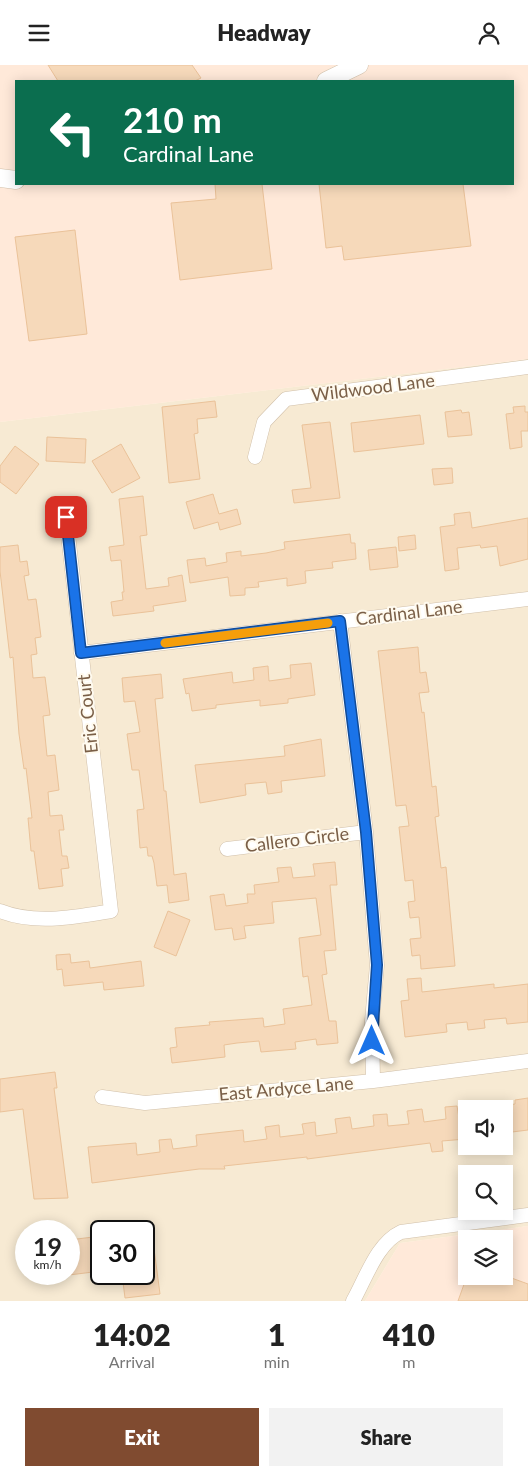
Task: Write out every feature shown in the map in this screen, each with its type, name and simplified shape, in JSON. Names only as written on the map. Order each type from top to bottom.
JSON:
[{"type":"street","points":[[328,80],[359,65]]},
{"type":"street","points":[[0,178],[15,180]]},
{"type":"street","name":"Wildwood Lane","points":[[255,457],[264,422],[286,399],[528,367]]},
{"type":"street","name":"Eric Court","points":[[0,911],[12,916],[60,919],[111,911],[66,517]]},
{"type":"street","name":"Cardinal Lane","points":[[81,653],[528,599]]},
{"type":"street","points":[[340,621],[366,832],[377,965],[372,1021],[373,1081]]},
{"type":"street","name":"Callero Circle","points":[[228,849],[366,832]]},
{"type":"street","name":"East Ardyce Lane","points":[[102,1097],[144,1103],[373,1081],[528,1061]]},
{"type":"street","points":[[353,1301],[384,1245],[391,1237],[401,1232],[528,1215]]},
{"type":"shaded area","points":[[0,65],[528,65],[528,359],[0,422]]},
{"type":"shaded area","points":[[528,359],[528,1226],[498,1230],[458,1230],[458,1235],[400,1243],[365,1301],[0,1301],[0,422]]},
{"type":"shaded area","points":[[528,1226],[528,1301],[365,1301],[400,1243],[458,1235],[458,1285],[513,1285],[513,1230],[498,1230]]},
{"type":"building","points":[[48,65],[192,65],[201,78],[197,80],[57,80]]},
{"type":"building","points":[[215,185],[262,185],[272,269],[180,280],[171,203],[216,199]]},
{"type":"building","points":[[319,185],[463,185],[471,246],[344,260],[342,246],[326,248]]},
{"type":"building","points":[[75,230],[87,334],[29,341],[15,237]]},
{"type":"building","points":[[215,401],[217,417],[197,419],[198,433],[194,434],[200,479],[169,483],[162,407]]},
{"type":"building","points":[[525,406],[525,412],[528,412],[528,431],[521,431],[522,447],[510,449],[506,414],[514,413],[513,407]]},
{"type":"building","points":[[461,410],[462,413],[469,412],[472,435],[448,437],[445,412]]},
{"type":"building","points":[[420,415],[424,444],[354,452],[351,423]]},
{"type":"building","points":[[330,422],[340,498],[294,503],[292,490],[311,488],[302,425]]},
{"type":"building","points":[[47,437],[86,439],[85,463],[46,461]]},
{"type":"building","points":[[121,444],[140,478],[112,493],[92,461]]},
{"type":"building","points":[[15,446],[39,464],[16,494],[0,482],[0,466]]},
{"type":"building","points":[[452,468],[453,483],[434,485],[432,469]]},
{"type":"building","points":[[213,494],[219,514],[237,509],[241,524],[220,530],[218,522],[194,529],[186,502]]},
{"type":"building","points":[[143,496],[147,535],[140,536],[146,589],[169,586],[168,578],[182,575],[186,601],[153,606],[154,611],[113,616],[111,602],[123,600],[122,592],[124,592],[121,560],[111,561],[109,547],[124,545],[119,499]]},
{"type":"building","points":[[470,512],[472,528],[528,518],[528,559],[500,566],[497,546],[481,548],[480,545],[457,548],[459,569],[445,571],[440,527],[455,525],[454,514]]},
{"type":"building","points":[[350,534],[351,543],[355,543],[356,559],[332,562],[333,568],[305,571],[306,583],[287,586],[287,578],[258,582],[259,587],[245,588],[245,595],[230,596],[228,577],[190,583],[187,560],[205,558],[206,566],[227,562],[226,553],[241,551],[241,556],[266,553],[285,549],[284,542]]},
{"type":"building","points":[[415,535],[416,549],[399,551],[398,537]]},
{"type":"building","points":[[18,545],[20,562],[27,561],[29,575],[24,576],[28,600],[36,599],[41,637],[35,638],[37,654],[31,655],[33,678],[45,677],[50,715],[43,716],[47,756],[55,755],[59,790],[48,792],[50,816],[62,815],[64,830],[59,830],[62,856],[67,856],[69,868],[61,869],[63,886],[39,889],[34,851],[31,851],[28,818],[32,818],[26,768],[24,769],[19,734],[13,657],[10,658],[0,571],[0,547]]},
{"type":"building","points":[[396,547],[398,567],[370,570],[368,550]]},
{"type":"building","points":[[418,647],[420,673],[426,672],[429,692],[419,693],[422,713],[424,712],[432,787],[436,786],[439,816],[435,817],[441,868],[446,867],[455,966],[421,969],[420,955],[412,956],[410,939],[421,938],[419,917],[410,918],[408,902],[415,901],[413,880],[405,881],[399,827],[409,826],[406,805],[396,806],[378,651]]},
{"type":"building","points":[[311,663],[315,695],[288,699],[288,703],[260,706],[260,700],[216,705],[216,708],[192,711],[189,693],[186,694],[183,679],[232,672],[233,683],[254,680],[253,668],[268,666],[269,681],[291,678],[290,665]]},
{"type":"building","points":[[161,674],[163,698],[155,699],[174,875],[186,873],[189,900],[169,903],[167,885],[157,886],[152,856],[148,856],[147,847],[140,848],[137,810],[144,809],[139,770],[132,770],[127,734],[140,732],[135,701],[124,702],[122,678]]},
{"type":"building","points":[[321,739],[325,776],[281,781],[282,792],[268,794],[266,782],[245,784],[246,795],[200,803],[195,765],[285,756],[284,746]]},
{"type":"building","points":[[335,862],[337,885],[330,885],[336,950],[324,951],[327,974],[322,975],[329,1021],[336,1021],[338,1043],[317,1045],[316,1039],[295,1042],[296,1049],[261,1052],[259,1041],[237,1043],[224,1045],[225,1057],[172,1063],[170,1048],[177,1047],[175,1028],[210,1025],[209,1022],[263,1018],[264,1027],[285,1024],[283,1009],[312,1005],[308,976],[303,977],[299,938],[321,935],[316,898],[272,902],[274,923],[244,926],[246,938],[234,940],[232,928],[215,930],[210,896],[224,894],[226,906],[248,903],[247,894],[255,894],[254,885],[279,882],[277,868],[291,867],[293,878],[315,876],[313,864]]},
{"type":"building","points":[[168,911],[190,920],[176,956],[154,947]]},
{"type":"building","points":[[70,954],[71,963],[89,961],[90,968],[141,961],[144,986],[104,990],[103,982],[64,986],[62,969],[57,970],[56,955]]},
{"type":"building","points":[[421,978],[422,992],[494,984],[494,988],[528,984],[528,1022],[507,1024],[506,1018],[484,1020],[485,1028],[468,1030],[467,1022],[446,1024],[447,1032],[405,1037],[401,1001],[409,1000],[407,979]]},
{"type":"building","points":[[55,1072],[57,1088],[54,1088],[68,1198],[34,1199],[23,1109],[0,1112],[0,1079]]},
{"type":"building","points":[[528,1098],[528,1130],[513,1132],[513,1104],[515,1104],[515,1100]]},
{"type":"building","points":[[457,1106],[458,1140],[442,1141],[443,1151],[432,1152],[430,1143],[307,1159],[307,1157],[224,1166],[225,1169],[199,1169],[92,1183],[88,1147],[136,1143],[137,1155],[160,1152],[159,1140],[171,1139],[173,1149],[197,1146],[196,1135],[243,1130],[244,1142],[267,1139],[265,1127],[279,1125],[280,1137],[304,1134],[302,1124],[315,1122],[316,1136],[337,1133],[335,1119],[350,1117],[352,1129],[374,1126],[373,1115],[387,1114],[388,1126],[409,1124],[407,1111],[422,1109],[424,1122],[446,1119],[445,1107]]},
{"type":"building","points":[[90,1237],[90,1272],[80,1274],[80,1239]]},
{"type":"building","points":[[155,1256],[160,1294],[125,1298],[123,1285],[155,1285]]},
{"type":"building","points":[[513,1279],[528,1284],[528,1301],[458,1301],[464,1285],[513,1285]]},
{"type":"slow traffic","points":[[165,643],[328,623]]},
{"type":"route","points":[[66,517],[81,653],[340,621],[366,832],[377,965],[372,1041]]}]
